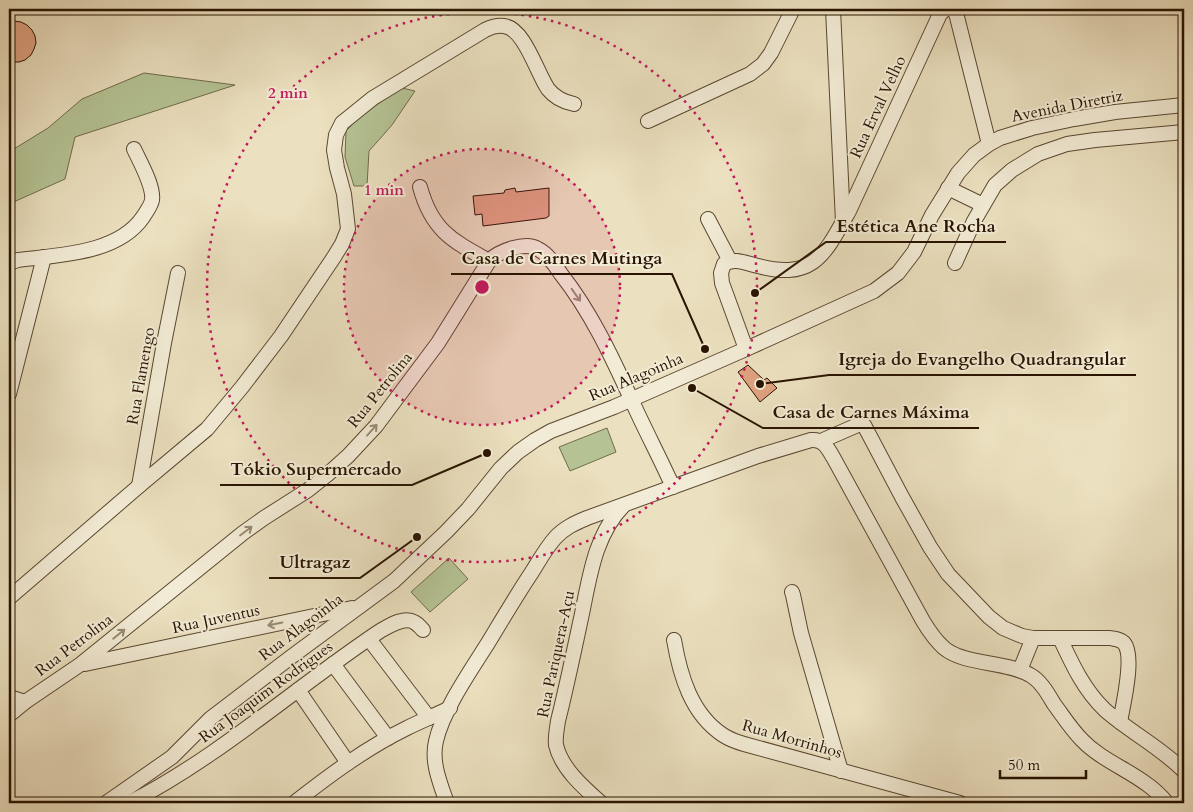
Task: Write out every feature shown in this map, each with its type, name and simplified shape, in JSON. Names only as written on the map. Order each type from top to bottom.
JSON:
[{"type":"street","points":[[648,122],[750,74],[763,64],[771,53],[793,9]]},
{"type":"street","points":[[832,9],[843,222]]},
{"type":"street","name":"Rua Erval Velho","points":[[730,261],[738,260],[782,271],[796,270],[822,256],[834,240],[854,200],[940,14],[945,9],[950,9]]},
{"type":"street","points":[[950,9],[956,13],[989,144]]},
{"type":"street","points":[[9,598],[207,429],[281,336],[342,244],[348,229],[344,194],[334,150],[336,135],[342,123],[373,98],[496,25],[506,26],[515,31],[525,44],[548,90],[561,101],[574,104]]},
{"type":"street","name":"Avenida Diretriz","points":[[746,349],[874,291],[898,273],[914,252],[932,215],[958,173],[974,155],[989,144],[1000,138],[1032,128],[1074,119],[1115,112],[1184,105]]},
{"type":"street","points":[[956,263],[974,221],[995,185],[1012,170],[1038,154],[1067,144],[1086,141],[1184,132]]},
{"type":"street","points":[[9,263],[18,260],[78,252],[102,246],[130,232],[140,221],[152,200],[151,187],[134,149]]},
{"type":"street","points":[[420,188],[424,203],[443,231],[456,243],[490,261]]},
{"type":"street","points":[[948,188],[983,205]]},
{"type":"street","points":[[708,219],[730,261],[724,264],[721,273],[722,283],[746,349]]},
{"type":"street","name":"Rua Petrolina","points":[[9,715],[81,664],[214,556],[264,518],[308,490],[348,456],[376,426],[438,343],[490,261],[510,248],[526,246],[537,248],[550,260],[581,301],[603,340],[673,487]]},
{"type":"street","points":[[9,394],[44,256]]},
{"type":"street","name":"Rua Flamengo","points":[[139,486],[178,273]]},
{"type":"street","name":"Rua Alagoinha","points":[[106,803],[172,757],[210,718],[394,581],[446,532],[468,509],[501,468],[518,452],[551,431],[614,407],[746,349]]},
{"type":"street","points":[[821,441],[860,424],[864,426],[930,547],[948,574],[1003,628],[1022,636],[1033,638],[1110,638],[1119,639],[1123,642],[1127,648],[1129,664],[1120,722]]},
{"type":"street","points":[[447,803],[439,782],[435,761],[436,742],[440,728],[520,591],[555,538],[563,530],[574,523],[758,456],[816,440],[825,444],[833,456],[923,621],[936,641],[946,650],[959,656],[1020,670],[1032,676],[1042,686],[1083,742],[1148,784],[1167,803]]},
{"type":"street","name":"Rua Pariquera-Açu","points":[[601,803],[586,790],[565,766],[556,744],[558,721],[592,567],[601,538],[616,513],[624,505]]},
{"type":"street","points":[[792,592],[801,633],[841,771]]},
{"type":"street","name":"Rua Juventus","points":[[81,664],[357,608]]},
{"type":"street","name":"Rua Joaquim Rodrigues","points":[[129,803],[151,792],[214,752],[333,664],[392,625],[410,620],[423,630]]},
{"type":"street","points":[[1020,670],[1033,638]]},
{"type":"street","points":[[1060,638],[1088,691],[1104,709],[1172,759],[1184,771]]},
{"type":"street","points":[[369,639],[429,718]]},
{"type":"street","name":"Rua Morrinhos","points":[[674,640],[678,661],[689,693],[699,712],[710,725],[724,736],[744,744],[953,802]]},
{"type":"street","points":[[333,664],[388,738]]},
{"type":"street","points":[[298,690],[348,763]]},
{"type":"street","points":[[9,697],[25,702]]},
{"type":"street","points":[[294,803],[348,763],[388,738],[450,708]]},
{"type":"street","points":[[172,757],[183,772]]},
{"type":"green space","points":[[144,73],[235,85],[75,137],[65,179],[9,204],[9,152],[48,128],[82,99]]},
{"type":"green space","points":[[402,88],[415,91],[392,125],[369,151],[367,186],[354,186],[345,157],[346,131],[361,115]]},
{"type":"green space","points":[[607,428],[616,452],[570,471],[559,447]]},
{"type":"green space","points":[[449,558],[468,579],[430,612],[411,592]]},
{"type":"building","points":[[14,21],[27,25],[32,30],[36,43],[31,55],[25,60],[9,62],[9,22]]},
{"type":"building","points":[[515,188],[516,192],[549,188],[549,216],[546,218],[483,226],[482,214],[475,215],[473,196],[504,193],[505,190]]},
{"type":"building","points":[[748,365],[764,380],[767,378],[777,388],[760,402],[738,372]]},
{"type":"place","name":"Estética Ane Rocha","points":[[755,293]]},
{"type":"place","name":"Casa de Carnes Mutinga","points":[[705,349]]},
{"type":"place","name":"Igreja do Evangelho Quadrangular","points":[[760,384]]},
{"type":"place","name":"Casa de Carnes Máxima","points":[[692,388]]},
{"type":"place","name":"Tókio Supermercado","points":[[487,453]]},
{"type":"place","name":"Ultragaz","points":[[417,537]]}]
